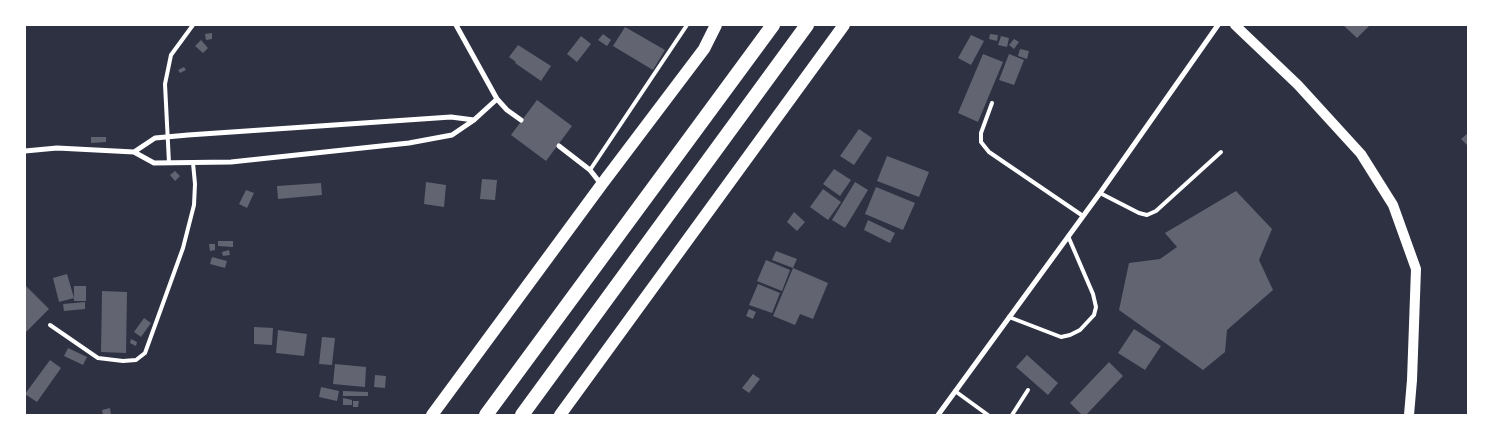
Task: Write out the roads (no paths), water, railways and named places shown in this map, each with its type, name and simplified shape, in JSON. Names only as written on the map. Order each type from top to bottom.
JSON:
[{"type":"highway","points":[[486,415],[773,25]]},
{"type":"highway","points":[[522,415],[807,25]]},
{"type":"main road","points":[[704,49],[716,25]]},
{"type":"main road","points":[[432,415],[722,25]]},
{"type":"main road","points":[[560,415],[844,25]]},
{"type":"main road","points":[[1236,25],[1298,86],[1361,154],[1393,205],[1416,269],[1409,415]]},
{"type":"street","points":[[456,25],[497,98],[507,110],[521,120]]},
{"type":"street","points":[[938,415],[1100,193],[1218,25]]},
{"type":"street","points":[[25,151],[57,148],[134,152],[154,164],[231,162],[409,144],[452,136],[474,120],[497,98]]},
{"type":"street","points":[[134,152],[155,138],[451,117],[474,120]]},
{"type":"street","points":[[559,146],[590,170],[602,184]]},
{"type":"lane","points":[[169,163],[165,84],[171,55],[193,25]]},
{"type":"lane","points":[[590,170],[687,25]]},
{"type":"lane","points":[[992,103],[981,133],[981,142],[989,152],[1083,216]]},
{"type":"lane","points":[[1100,193],[1139,213],[1147,215],[1156,211],[1221,152]]},
{"type":"lane","points":[[50,325],[98,358],[123,361],[136,360],[145,353],[183,248],[194,205],[196,184],[193,163]]},
{"type":"lane","points":[[1009,317],[1061,337],[1080,330],[1094,315],[1096,307],[1093,294],[1068,236]]},
{"type":"lane","points":[[1012,415],[1028,390]]},
{"type":"lane","points":[[955,391],[988,415]]}]
